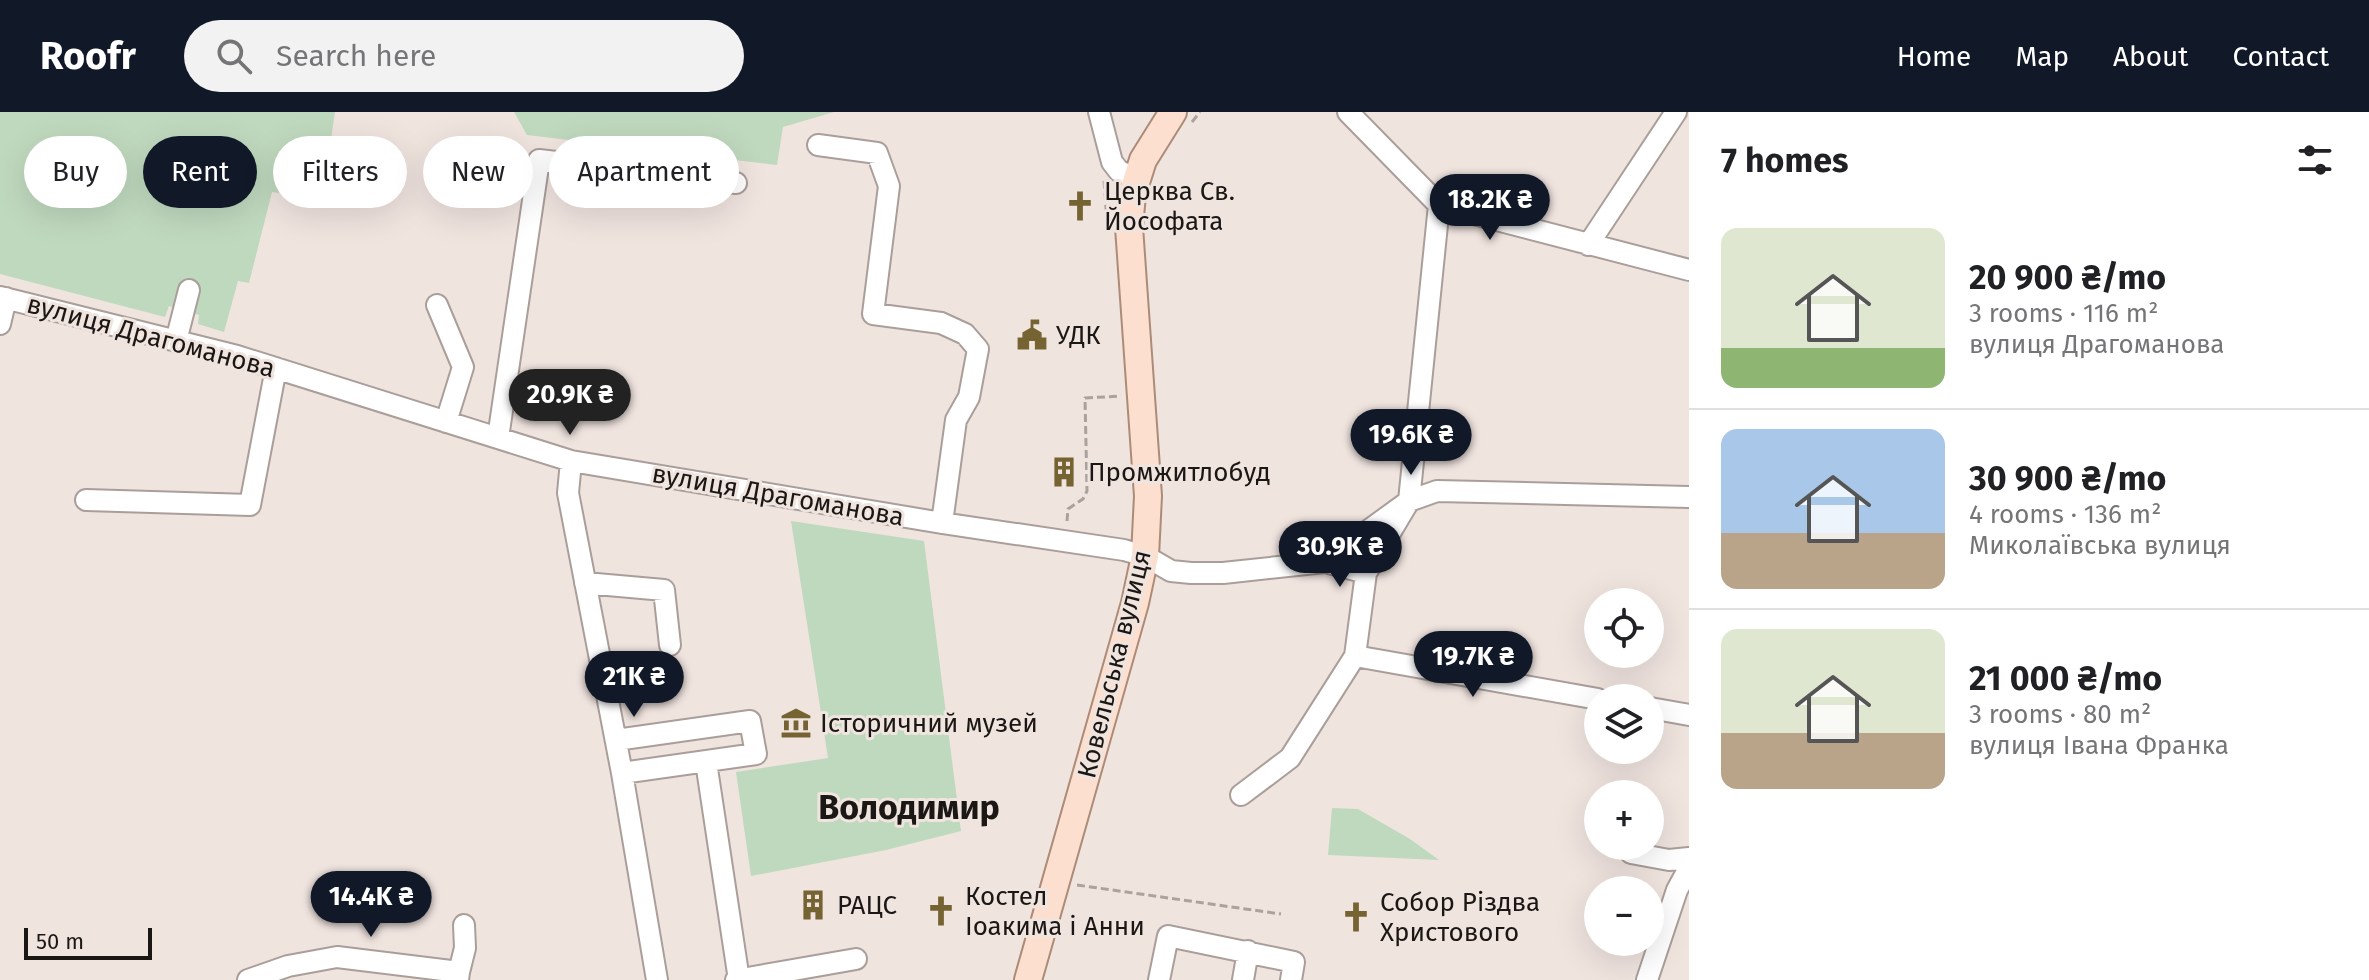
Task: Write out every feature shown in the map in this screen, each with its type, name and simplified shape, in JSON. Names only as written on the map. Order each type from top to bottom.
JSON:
[{"type":"main road","name":"Ковельська вулиця","points":[[1028,980],[1131,618],[1145,556],[1148,496],[1129,227],[1132,195],[1143,160],[1182,117]]},
{"type":"street","points":[[1099,112],[1112,162],[1119,171],[1137,178]]},
{"type":"street","points":[[1348,112],[1439,205],[1689,270]]},
{"type":"street","points":[[1588,245],[1676,112]]},
{"type":"street","points":[[818,145],[877,153],[889,186],[873,314],[941,323],[965,334],[978,349],[969,397],[956,420],[942,523]]},
{"type":"street","points":[[498,438],[539,160],[549,161]]},
{"type":"street","points":[[1241,795],[1290,758],[1355,656],[1366,573],[1409,501],[1439,205]]},
{"type":"street","points":[[176,341],[189,290]]},
{"type":"street","points":[[0,324],[3,297]]},
{"type":"street","name":"вулиця Драгоманова","points":[[3,297],[276,368],[571,461],[1124,550],[1145,556],[1171,571],[1223,573],[1325,562]]},
{"type":"street","points":[[437,305],[463,367],[446,422]]},
{"type":"street","points":[[86,500],[250,505],[276,368]]},
{"type":"street","points":[[571,461],[568,493],[616,740],[657,980]]},
{"type":"street","points":[[1325,562],[1409,501],[1437,491],[1689,497]]},
{"type":"street","points":[[1325,562],[1366,573]]},
{"type":"street","points":[[585,583],[664,590],[670,645]]},
{"type":"street","points":[[1355,656],[1584,697]]},
{"type":"street","points":[[1664,711],[1689,715]]},
{"type":"street","points":[[616,740],[750,721],[756,754],[622,773]]},
{"type":"street","points":[[706,762],[738,980],[856,959]]},
{"type":"street","points":[[1664,859],[1689,858]]},
{"type":"street","points":[[1647,980],[1677,890],[1689,868]]},
{"type":"street","points":[[248,980],[288,966],[337,957],[458,976],[465,948],[464,925]]},
{"type":"street","points":[[1159,980],[1168,936],[1294,962],[1291,980]]},
{"type":"street","points":[[1243,980],[1248,951]]},
{"type":"path","points":[[1182,117],[1200,112]]},
{"type":"path","points":[[1066,528],[1068,509],[1083,499],[1087,491],[1085,398],[1124,396]]},
{"type":"path","points":[[1073,884],[1281,914]]},
{"type":"green space","points":[[0,112],[335,112],[331,136],[273,136],[273,192],[249,283],[238,281],[224,332],[198,324],[199,315],[169,306],[165,317],[0,274]]},
{"type":"green space","points":[[514,112],[834,112],[783,127],[777,165],[739,160],[739,136],[549,138],[527,135]]},
{"type":"green space","points":[[791,521],[924,541],[961,831],[886,850],[751,876],[736,772],[828,758]]},
{"type":"green space","points":[[1332,808],[1358,809],[1439,860],[1328,855]]},
{"type":"place","name":"Церква Св. Йософата","points":[[1080,206]]},
{"type":"place","name":"УДК","points":[[1032,335]]},
{"type":"place","name":"Промжитлобуд","points":[[1064,472]]},
{"type":"place","name":"Історичний музей","points":[[796,723]]},
{"type":"place","name":"РАЦС","points":[[813,905]]},
{"type":"place","name":"Костел Іоакима і Анни","points":[[941,911]]},
{"type":"place","name":"Собор Різдва Христового","points":[[1356,917]]},
{"type":"district","name":"Володимир","points":[[909,807]]}]
